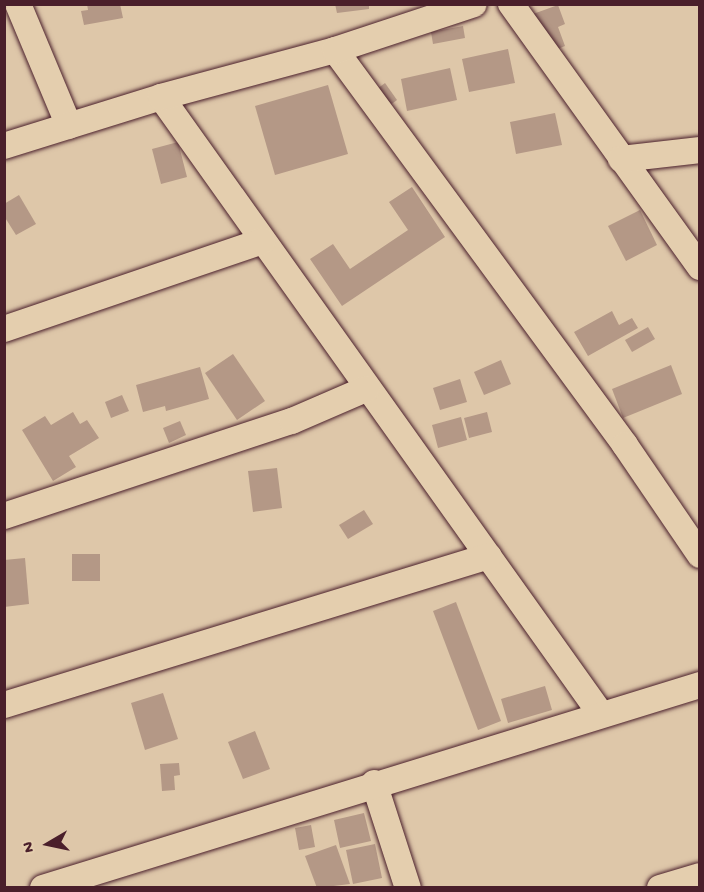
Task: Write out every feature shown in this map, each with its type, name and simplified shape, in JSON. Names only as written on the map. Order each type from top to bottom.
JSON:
[{"type":"street","points":[[18,4],[69,126]]},
{"type":"street","points":[[4,146],[161,97],[335,50],[474,4]]},
{"type":"street","points":[[511,4],[699,267]]},
{"type":"street","points":[[335,50],[625,445],[699,555]]},
{"type":"street","points":[[161,97],[366,389],[489,556],[600,713]]},
{"type":"street","points":[[621,159],[699,150]]},
{"type":"street","points":[[4,329],[262,241]]},
{"type":"street","points":[[4,516],[292,421],[366,389]]},
{"type":"street","points":[[4,705],[489,556]]},
{"type":"street","points":[[43,888],[600,713],[699,685]]},
{"type":"street","points":[[374,783],[408,888]]},
{"type":"street","points":[[660,888],[699,876]]},
{"type":"building","points":[[87,4],[120,4],[123,18],[84,25],[81,11],[88,10]]},
{"type":"building","points":[[335,4],[369,4],[369,9],[337,13]]},
{"type":"building","points":[[558,5],[565,24],[558,27],[565,46],[548,53],[533,14]]},
{"type":"building","points":[[463,26],[465,38],[433,44],[431,32]]},
{"type":"building","points":[[508,49],[515,83],[469,92],[462,59]]},
{"type":"building","points":[[450,68],[457,100],[407,111],[401,79]]},
{"type":"building","points":[[385,83],[397,100],[389,106],[377,89]]},
{"type":"building","points":[[328,85],[348,154],[275,175],[255,106]]},
{"type":"building","points":[[555,113],[562,145],[516,154],[510,122]]},
{"type":"building","points":[[178,142],[187,177],[161,184],[152,149]]},
{"type":"building","points":[[412,187],[445,237],[342,306],[310,259],[333,244],[350,269],[408,230],[389,202]]},
{"type":"building","points":[[19,195],[36,224],[16,235],[4,216],[4,204]]},
{"type":"building","points":[[640,210],[657,245],[626,261],[608,226]]},
{"type":"building","points":[[612,311],[619,325],[632,318],[638,328],[588,356],[574,332]]},
{"type":"building","points":[[648,327],[655,339],[632,352],[625,340]]},
{"type":"building","points":[[233,354],[265,401],[237,420],[205,373]]},
{"type":"building","points":[[501,360],[511,384],[484,395],[474,372]]},
{"type":"building","points":[[671,365],[682,394],[623,418],[612,389]]},
{"type":"building","points":[[200,367],[209,399],[166,411],[165,406],[143,412],[136,385]]},
{"type":"building","points":[[460,379],[467,402],[440,410],[433,388]]},
{"type":"building","points":[[122,395],[129,411],[111,418],[105,402]]},
{"type":"building","points":[[73,412],[80,424],[87,420],[99,438],[69,456],[76,467],[53,481],[22,430],[45,416],[51,425]]},
{"type":"building","points":[[487,412],[492,432],[469,438],[464,418]]},
{"type":"building","points":[[461,417],[467,440],[438,448],[432,425]]},
{"type":"building","points":[[180,421],[186,435],[169,443],[163,428]]},
{"type":"building","points":[[277,468],[282,508],[253,512],[248,471]]},
{"type":"building","points":[[364,510],[373,524],[348,539],[339,525]]},
{"type":"building","points":[[72,554],[100,554],[100,581],[72,581]]},
{"type":"building","points":[[25,558],[29,604],[4,607],[4,560]]},
{"type":"building","points":[[456,602],[501,721],[478,730],[433,611]]},
{"type":"building","points":[[545,686],[552,710],[508,723],[501,699]]},
{"type":"building","points":[[163,693],[178,739],[145,750],[131,703]]},
{"type":"building","points":[[255,731],[270,769],[243,779],[228,742]]},
{"type":"building","points":[[179,763],[180,775],[174,776],[175,790],[162,791],[160,764]]},
{"type":"building","points":[[364,813],[371,841],[340,848],[334,820]]},
{"type":"building","points":[[311,825],[315,847],[299,850],[295,828]]},
{"type":"building","points":[[375,844],[382,878],[353,884],[346,850]]},
{"type":"building","points":[[336,845],[350,884],[317,888],[305,856]]}]
